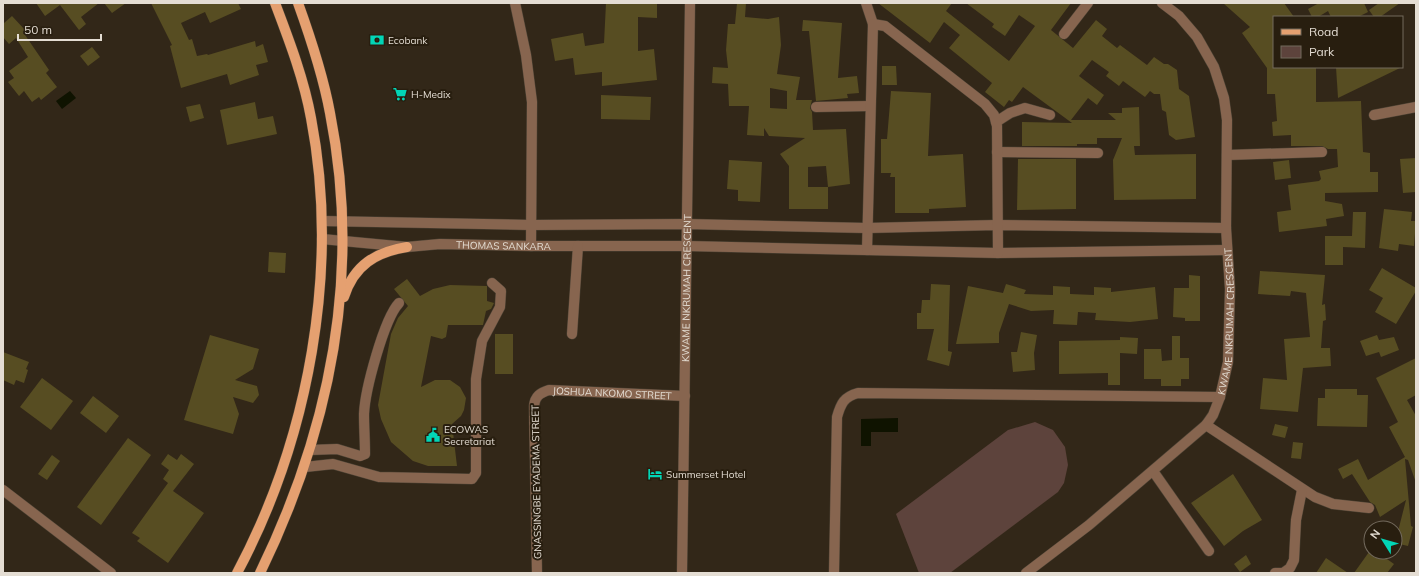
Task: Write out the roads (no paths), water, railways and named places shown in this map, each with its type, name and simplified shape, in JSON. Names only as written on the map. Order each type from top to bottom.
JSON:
[{"type":"main road","points":[[236,573],[270,501],[290,446],[300,409],[314,338],[322,239],[318,158],[311,117],[293,55],[275,3]]},
{"type":"main road","points":[[260,573],[281,530],[305,467],[332,361],[340,306],[343,222],[330,114],[315,52],[298,3]]},
{"type":"main road","points":[[340,306],[346,288],[358,271],[374,256],[389,250],[407,246]]},
{"type":"street","points":[[515,3],[526,55],[532,102],[531,246]]},
{"type":"street","name":"KWAME NKRUMAH CRESCENT","points":[[682,573],[690,3]]},
{"type":"street","points":[[866,3],[873,24],[867,250]]},
{"type":"street","points":[[1064,34],[1088,3]]},
{"type":"street","name":"KWAME NKRUMAH CRESCENT","points":[[1026,573],[1153,471],[1206,425],[1213,416],[1220,397],[1228,362],[1230,289],[1226,228],[1227,120],[1224,98],[1214,67],[1197,37],[1179,16],[1162,3]]},
{"type":"street","points":[[873,24],[885,26],[985,104],[994,115],[996,122],[997,152],[998,253]]},
{"type":"street","points":[[816,107],[870,106]]},
{"type":"street","points":[[1374,115],[1416,107]]},
{"type":"street","points":[[996,122],[1010,113],[1025,108],[1050,115]]},
{"type":"street","points":[[997,152],[1098,153]]},
{"type":"street","points":[[1227,156],[1322,152]]},
{"type":"street","points":[[322,221],[531,225],[686,224],[867,228],[997,225],[1226,228]]},
{"type":"street","name":"THOMAS SANKARA","points":[[322,239],[407,246],[440,244],[531,246],[686,246],[998,253],[1227,250]]},
{"type":"street","points":[[572,334],[578,246]]},
{"type":"street","points":[[305,467],[332,464],[379,477],[472,479],[476,473],[477,371],[482,341],[500,307],[501,291],[492,283]]},
{"type":"street","points":[[310,450],[337,449],[360,456],[365,454],[364,413],[372,373],[385,328],[394,308],[399,303]]},
{"type":"street","name":"JOSHUA NKOMO STREET","points":[[539,394],[550,390],[685,396]]},
{"type":"street","points":[[834,573],[837,417],[840,405],[847,396],[858,393],[1220,397]]},
{"type":"street","name":"GNASSINGBE EYADEMA STREET","points":[[537,573],[534,406],[536,398],[539,394]]},
{"type":"street","points":[[1206,425],[1302,490],[1315,497],[1333,504],[1369,508]]},
{"type":"street","points":[[1153,471],[1210,551]]},
{"type":"street","points":[[3,490],[110,573]]},
{"type":"street","points":[[1275,573],[1283,573],[1290,568],[1294,560],[1296,520],[1302,490]]},
{"type":"place","name":"Ecobank","points":[[377,40]]},
{"type":"place","name":"H-Medix","points":[[400,94]]},
{"type":"place","name":"ECOWAS Secretariat","points":[[433,435]]},
{"type":"place","name":"Summerset Hotel","points":[[655,474]]}]
